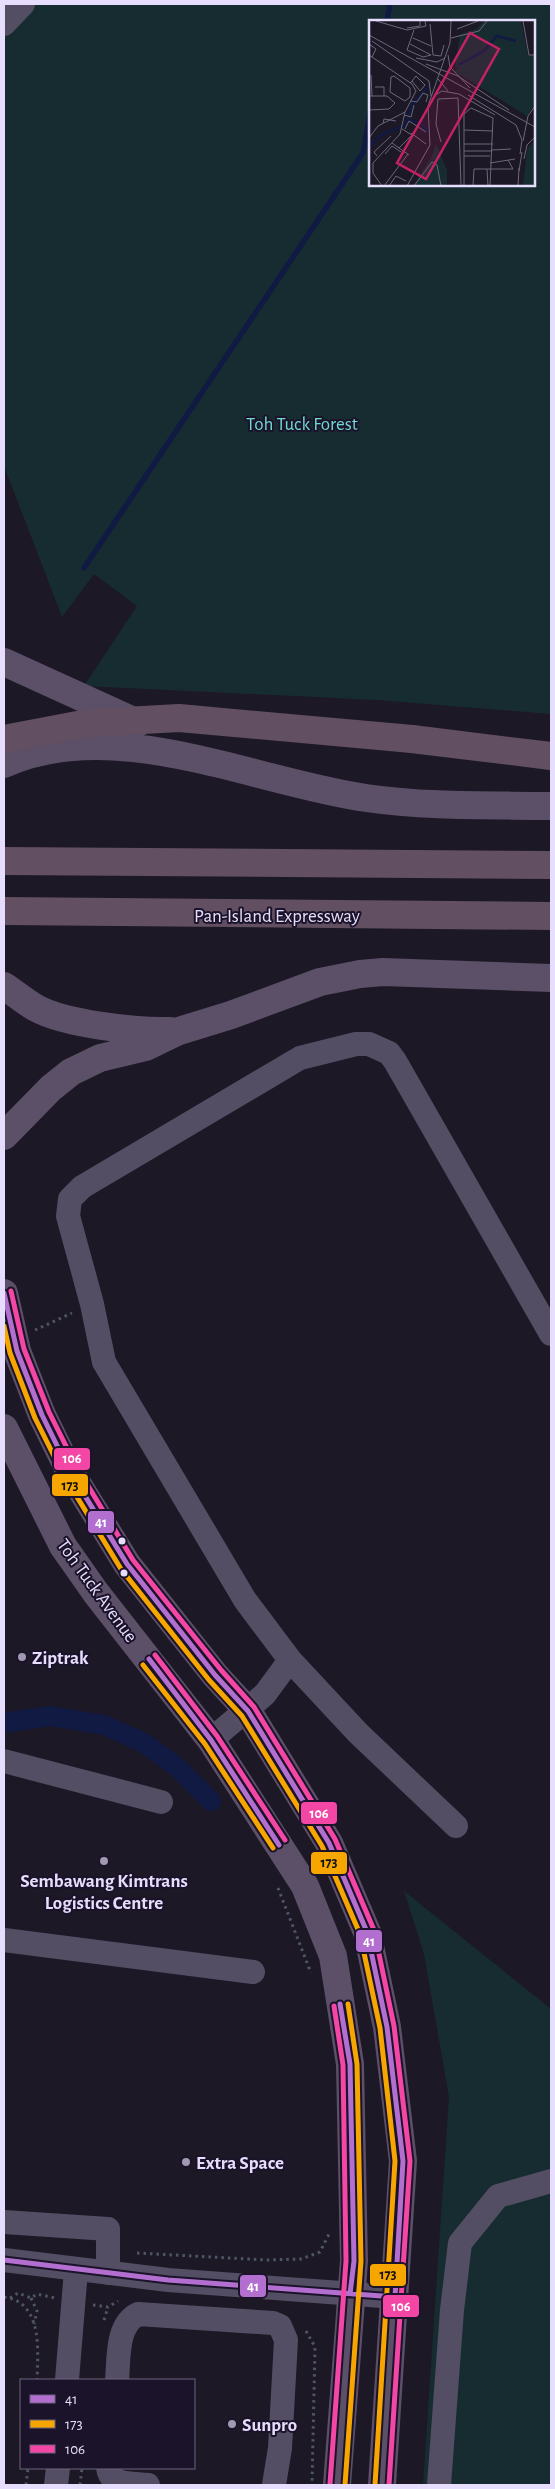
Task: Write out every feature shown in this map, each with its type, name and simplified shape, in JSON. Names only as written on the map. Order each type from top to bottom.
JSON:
[{"type":"highway","points":[[4,739],[88,723],[179,718],[412,739],[551,756]]},
{"type":"highway","points":[[4,861],[551,865]]},
{"type":"highway","name":"Pan-Island Expressway","points":[[4,911],[551,916]]},
{"type":"highway","points":[[473,915],[506,925],[551,934]]},
{"type":"main road","points":[[4,662],[233,766]]},
{"type":"main road","points":[[4,764],[20,757],[81,747],[134,748],[233,766],[318,790],[367,798],[427,804],[551,806]]},
{"type":"main road","points":[[4,1136],[51,1088],[71,1072],[100,1058],[146,1047],[179,1031],[231,1015],[320,982],[360,974],[383,972],[551,978]]},
{"type":"main road","points":[[4,986],[38,1009],[66,1018],[123,1029],[179,1031]]},
{"type":"main road","name":"Toh Tuck Avenue","points":[[4,1294],[17,1351],[42,1416],[92,1511],[127,1564],[215,1675],[248,1711],[329,1843],[367,1932],[387,2027],[403,2161],[382,2485]]},
{"type":"main road","name":"Toh Tuck Avenue","points":[[4,1428],[63,1546],[96,1593],[211,1740],[305,1886],[333,1956],[350,2064],[354,2261],[337,2485]]},
{"type":"street","points":[[4,24],[23,4]]},
{"type":"street","points":[[456,1826],[358,1733],[290,1660],[245,1600],[104,1362],[92,1304],[68,1216],[70,1199],[74,1194],[294,1061],[310,1054],[356,1044],[368,1044],[389,1053],[396,1061],[551,1334]]},
{"type":"street","points":[[211,1740],[248,1711],[265,1694],[290,1660]]},
{"type":"street","points":[[4,1761],[161,1802]]},
{"type":"street","points":[[4,1940],[253,1972]]},
{"type":"street","points":[[439,2485],[452,2310],[460,2244],[498,2196],[551,2180]]},
{"type":"street","points":[[4,2222],[108,2229],[108,2273]]},
{"type":"street","points":[[4,2260],[177,2281],[395,2297]]},
{"type":"street","points":[[67,2379],[76,2270]]},
{"type":"street","points":[[117,2379],[122,2332],[133,2316],[138,2314],[273,2323],[280,2326],[286,2340],[280,2448],[274,2485]]},
{"type":"street","points":[[56,2485],[58,2469]]},
{"type":"street","points":[[108,2469],[109,2476],[114,2480],[148,2485]]},
{"type":"path","points":[[28,1333],[92,1304]]},
{"type":"path","points":[[274,1879],[313,1978]]},
{"type":"path","points":[[107,2250],[267,2260],[301,2259],[320,2252],[328,2240],[332,2223]]},
{"type":"path","points":[[4,2297],[20,2302],[27,2309],[34,2325],[38,2338],[37,2379]]},
{"type":"path","points":[[31,2298],[38,2310],[34,2325]]},
{"type":"path","points":[[26,2485],[28,2469]]},
{"type":"path","points":[[80,2485],[82,2469]]},
{"type":"green space","name":"Toh Tuck Forest","points":[[4,4],[551,4],[551,714],[377,700],[84,686],[137,606],[94,574],[62,617],[4,466]]},
{"type":"green space","points":[[404,1891],[551,2009],[551,2485],[423,2485],[449,2097],[424,1954]]},
{"type":"waterway","points":[[387,20],[390,4]]},
{"type":"waterway","points":[[84,568],[363,153],[369,120]]},
{"type":"waterway","points":[[4,1723],[50,1716],[104,1725],[144,1743],[178,1768],[211,1801]]},
{"type":"transit line","name":"106","points":[[11,1291],[24,1349],[49,1412],[76,1466],[133,1560],[221,1670],[254,1707],[335,1839],[374,1930],[394,2026],[410,2161],[389,2485]]},
{"type":"transit line","name":"41","points":[[4,1293],[17,1351],[42,1415],[69,1470],[127,1564],[215,1675],[248,1711],[329,1843],[367,1932],[387,2027],[403,2161],[395,2297],[168,2280],[4,2260]]},
{"type":"transit line","name":"173","points":[[4,1326],[10,1353],[35,1418],[63,1474],[121,1569],[209,1680],[242,1716],[322,1846],[360,1934],[380,2028],[395,2161],[375,2485]]},
{"type":"transit line","name":"106","points":[[155,1655],[217,1736],[285,1840]]},
{"type":"transit line","name":"41","points":[[149,1659],[211,1740],[279,1845]]},
{"type":"transit line","name":"173","points":[[143,1665],[205,1744],[273,1848]]},
{"type":"transit line","name":"41","points":[[340,2004],[350,2064],[354,2261],[350,2294]]},
{"type":"transit line","name":"173","points":[[345,2485],[361,2261],[357,2064],[348,2004]]},
{"type":"transit line","name":"106","points":[[330,2484],[346,2261],[343,2065],[334,2006]]},
{"type":"place","name":"Ziptrak","points":[[22,1657]]},
{"type":"place","name":"Sembawang Kimtrans Logistics Centre","points":[[104,1861]]},
{"type":"place","name":"Extra Space","points":[[186,2162]]},
{"type":"place","name":"Sunpro","points":[[232,2424]]}]
